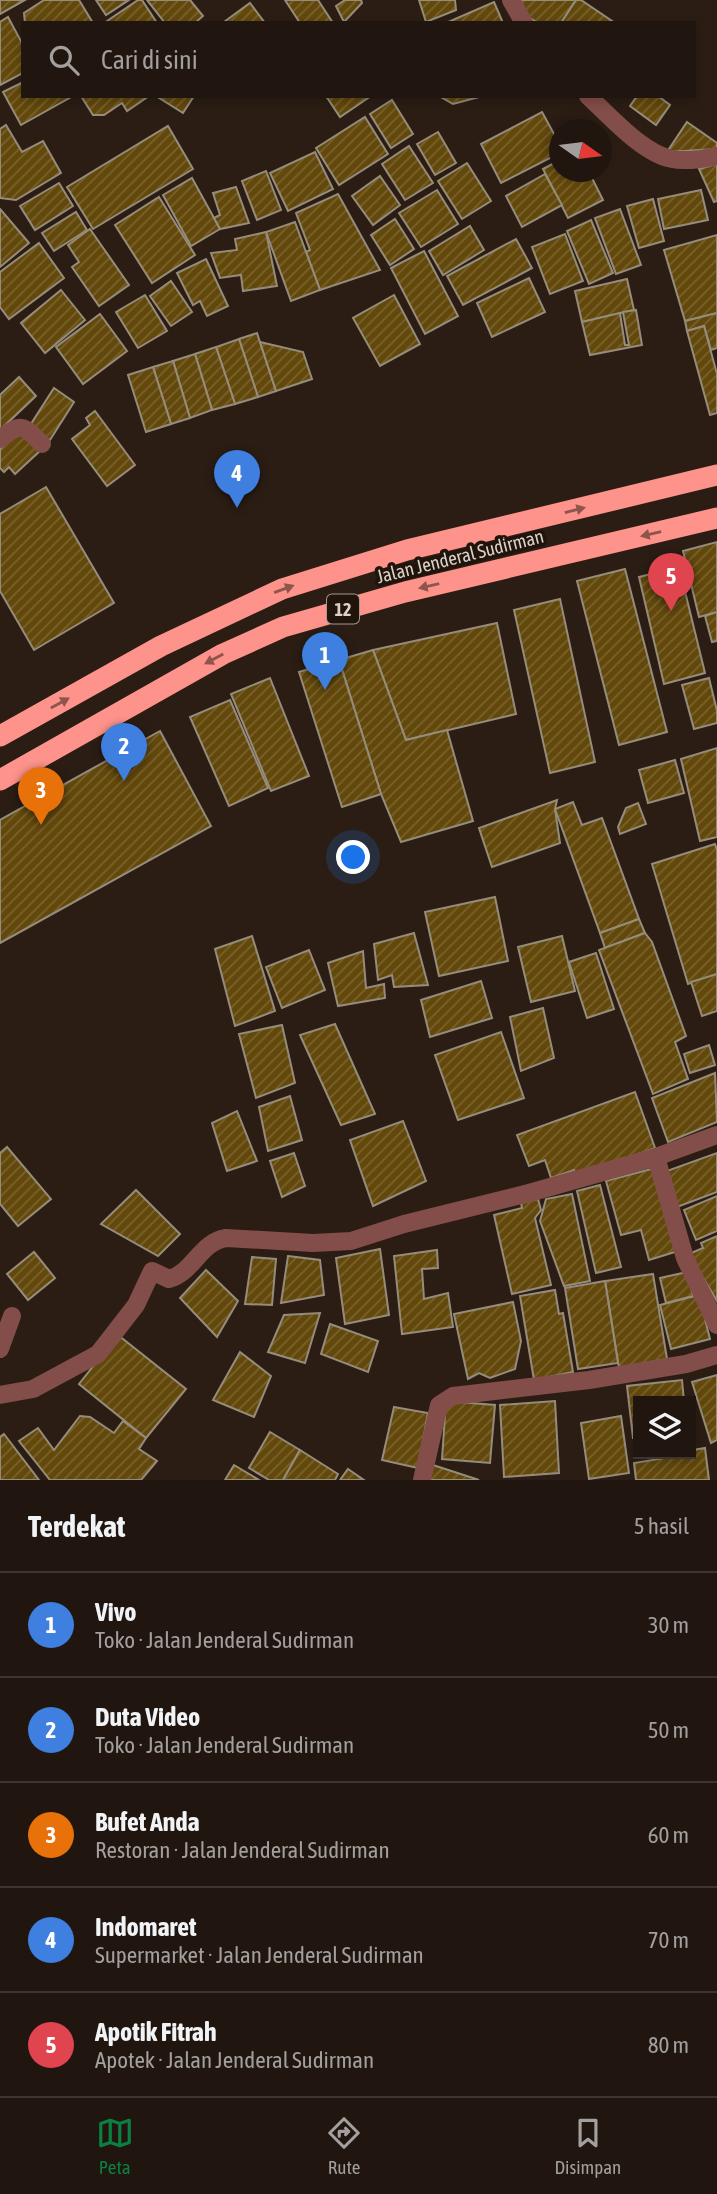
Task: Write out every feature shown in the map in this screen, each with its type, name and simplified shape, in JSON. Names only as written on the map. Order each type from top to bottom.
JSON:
[{"type":"highway","name":"Jalan Jenderal Sudirman","points":[[0,736],[161,646],[282,589],[407,550],[717,475]]},
{"type":"highway","name":"Jalan Jenderal Sudirman","points":[[0,780],[223,654],[283,627],[405,592],[717,518]]},
{"type":"street","points":[[511,0],[523,21]]},
{"type":"street","points":[[590,98],[639,142],[658,154],[686,160],[717,156]]},
{"type":"street","points":[[0,439],[15,428],[20,428],[28,430],[42,444]]},
{"type":"street","points":[[0,1395],[33,1389],[98,1354],[136,1305],[152,1271],[169,1279],[181,1275],[208,1244],[215,1240],[226,1238],[313,1243],[351,1241],[404,1224],[529,1193],[656,1157],[717,1135]]},
{"type":"street","points":[[656,1157],[685,1258],[717,1325]]},
{"type":"street","points":[[0,1349],[12,1316]]},
{"type":"street","points":[[422,1480],[439,1405],[453,1396],[589,1380],[686,1364],[717,1354]]},
{"type":"building","points":[[0,0],[25,0],[0,14]]},
{"type":"building","points":[[44,0],[79,0],[92,21],[25,21],[24,13]]},
{"type":"building","points":[[96,0],[129,0],[106,15]]},
{"type":"building","points":[[142,0],[156,21],[107,21]]},
{"type":"building","points":[[147,0],[190,0],[203,16],[197,21],[163,21]]},
{"type":"building","points":[[285,0],[318,0],[332,21],[299,21]]},
{"type":"building","points":[[345,0],[361,0],[362,3],[345,21],[336,6]]},
{"type":"building","points":[[419,0],[455,0],[456,10],[426,21]]},
{"type":"building","points":[[520,0],[576,0],[562,21],[535,21],[524,14]]},
{"type":"building","points":[[576,0],[581,0],[612,21],[562,21]]},
{"type":"building","points":[[494,2],[502,21],[451,21]]},
{"type":"building","points":[[250,3],[264,21],[225,21]]},
{"type":"building","points":[[8,17],[21,41],[21,74],[0,85],[0,22]]},
{"type":"building","points":[[21,83],[21,98],[69,98],[21,125],[3,92]]},
{"type":"building","points":[[82,98],[146,98],[127,111],[122,103],[104,115],[93,115]]},
{"type":"building","points":[[159,98],[193,98],[183,113]]},
{"type":"building","points":[[327,98],[368,98],[340,117]]},
{"type":"building","points":[[442,98],[476,98],[453,104]]},
{"type":"building","points":[[636,98],[661,98],[670,105],[656,125],[630,106]]},
{"type":"building","points":[[392,100],[413,134],[391,148],[370,114]]},
{"type":"building","points":[[542,112],[549,125],[549,159],[501,183],[481,144]]},
{"type":"building","points":[[365,117],[388,154],[339,185],[316,148]]},
{"type":"building","points":[[687,122],[717,143],[717,149],[667,152]]},
{"type":"building","points":[[6,125],[22,152],[43,141],[61,173],[16,200],[0,198],[0,129]]},
{"type":"building","points":[[168,126],[193,169],[93,229],[67,187]]},
{"type":"building","points":[[438,132],[456,163],[435,175],[417,144]]},
{"type":"building","points":[[409,146],[433,183],[405,200],[382,164]]},
{"type":"building","points":[[315,152],[333,189],[288,211],[270,173]]},
{"type":"building","points":[[467,163],[491,201],[462,219],[438,181]]},
{"type":"building","points":[[717,164],[717,201],[714,202],[699,169]]},
{"type":"building","points":[[549,166],[549,181],[543,169]]},
{"type":"building","points":[[266,171],[281,210],[257,220],[242,181]]},
{"type":"building","points":[[545,174],[562,205],[522,227],[506,196]]},
{"type":"building","points":[[380,176],[400,205],[373,225],[352,196]]},
{"type":"building","points":[[192,178],[220,229],[191,246],[163,195]]},
{"type":"building","points":[[550,182],[594,182],[603,200],[568,218]]},
{"type":"building","points":[[59,183],[73,206],[35,230],[20,206]]},
{"type":"building","points":[[236,187],[249,223],[220,229],[214,218],[220,215],[213,193]]},
{"type":"building","points":[[437,190],[458,224],[421,247],[399,213]]},
{"type":"building","points":[[701,190],[708,220],[664,229],[658,199]]},
{"type":"building","points":[[338,194],[380,270],[320,290],[306,252],[310,250],[296,213]]},
{"type":"building","points":[[159,197],[195,255],[152,283],[115,225]]},
{"type":"building","points":[[653,199],[664,241],[639,248],[627,206]]},
{"type":"building","points":[[0,209],[29,243],[0,267]]},
{"type":"building","points":[[620,209],[641,265],[616,274],[595,218]]},
{"type":"building","points":[[76,212],[87,230],[54,251],[42,233]]},
{"type":"building","points":[[395,219],[414,249],[390,265],[371,235]]},
{"type":"building","points":[[591,220],[613,273],[589,284],[567,231]]},
{"type":"building","points":[[295,222],[320,290],[291,301],[266,232]]},
{"type":"building","points":[[470,226],[484,250],[443,275],[429,251]]},
{"type":"building","points":[[90,229],[129,285],[99,306],[72,267],[79,262],[68,245]]},
{"type":"building","points":[[266,232],[277,286],[243,291],[241,275],[220,278],[211,253],[237,250],[235,239]]},
{"type":"building","points":[[565,234],[583,281],[550,294],[532,247]]},
{"type":"building","points":[[717,235],[717,313],[685,321],[664,250]]},
{"type":"building","points":[[516,239],[532,268],[463,305],[447,276]]},
{"type":"building","points":[[39,243],[64,278],[9,319],[0,307],[0,272]]},
{"type":"building","points":[[424,251],[458,316],[425,334],[391,268]]},
{"type":"building","points":[[206,259],[228,306],[207,316],[200,301],[193,305],[177,273]]},
{"type":"building","points":[[529,278],[545,312],[492,337],[477,303]]},
{"type":"building","points":[[627,279],[634,310],[582,322],[575,291]]},
{"type":"building","points":[[171,281],[192,312],[171,326],[150,296]]},
{"type":"building","points":[[61,290],[85,320],[45,353],[21,323]]},
{"type":"building","points":[[145,295],[167,331],[138,348],[116,312]]},
{"type":"building","points":[[394,295],[420,344],[380,366],[353,318]]},
{"type":"building","points":[[636,310],[642,345],[590,355],[582,322],[620,313],[625,345],[629,345],[623,312]]},
{"type":"building","points":[[717,313],[717,348],[711,350],[704,326],[687,331],[685,321]]},
{"type":"building","points":[[100,314],[127,351],[83,384],[56,347]]},
{"type":"building","points":[[704,326],[717,374],[717,413],[710,415],[687,331]]},
{"type":"building","points":[[257,333],[276,391],[258,397],[239,339]]},
{"type":"building","points":[[239,339],[258,397],[235,404],[216,347]]},
{"type":"building","points":[[260,342],[303,352],[312,379],[276,391]]},
{"type":"building","points":[[216,347],[235,404],[212,410],[195,354]]},
{"type":"building","points":[[195,354],[212,410],[190,418],[173,361]]},
{"type":"building","points":[[173,361],[190,418],[171,424],[153,367]]},
{"type":"building","points":[[153,367],[171,424],[146,432],[128,375]]},
{"type":"building","points":[[19,377],[36,396],[0,430],[0,395]]},
{"type":"building","points":[[54,388],[74,402],[50,440],[29,427]]},
{"type":"building","points":[[95,411],[135,465],[107,486],[72,439],[90,425],[86,418]]},
{"type":"building","points":[[18,432],[42,449],[15,474],[9,467],[4,472],[0,468],[0,449]]},
{"type":"building","points":[[46,487],[114,603],[34,650],[0,591],[0,514]]},
{"type":"building","points":[[717,542],[717,612],[699,617],[683,551]]},
{"type":"building","points":[[679,567],[705,673],[664,684],[639,577]]},
{"type":"building","points":[[625,569],[667,732],[619,745],[577,581]]},
{"type":"building","points":[[560,599],[595,762],[550,773],[514,610]]},
{"type":"building","points":[[717,612],[717,641],[712,642],[705,616]]},
{"type":"building","points":[[497,623],[516,714],[406,740],[373,650]]},
{"type":"building","points":[[373,650],[406,740],[447,730],[473,821],[401,842],[381,794],[339,660]]},
{"type":"building","points":[[339,660],[381,794],[342,807],[299,672]]},
{"type":"building","points":[[270,678],[309,776],[271,791],[231,694]]},
{"type":"building","points":[[709,678],[717,711],[717,723],[694,729],[682,685]]},
{"type":"building","points":[[230,700],[268,788],[229,806],[190,717]]},
{"type":"building","points":[[160,731],[211,826],[0,943],[0,820]]},
{"type":"building","points":[[717,748],[717,837],[700,841],[681,759]]},
{"type":"building","points":[[675,760],[684,793],[648,803],[639,770]]},
{"type":"building","points":[[557,800],[555,809],[560,843],[492,867],[479,828]]},
{"type":"building","points":[[573,802],[582,825],[602,818],[639,919],[600,933],[555,809]]},
{"type":"building","points":[[638,803],[646,824],[620,834],[618,827],[626,808]]},
{"type":"building","points":[[715,844],[717,974],[688,984],[652,864]]},
{"type":"building","points":[[495,897],[508,961],[439,976],[425,912]]},
{"type":"building","points":[[639,919],[645,933],[605,948],[600,933]]},
{"type":"building","points":[[414,933],[428,985],[394,987],[392,975],[378,980],[374,944]]},
{"type":"building","points":[[645,933],[652,942],[686,1036],[675,1042],[688,1079],[653,1094],[599,950]]},
{"type":"building","points":[[252,936],[275,1011],[235,1026],[215,949]]},
{"type":"building","points":[[562,936],[575,991],[531,1002],[518,947]]},
{"type":"building","points":[[309,950],[325,990],[282,1008],[266,967]]},
{"type":"building","points":[[363,951],[366,988],[384,984],[385,998],[338,1006],[328,963]]},
{"type":"building","points":[[596,953],[614,1009],[587,1018],[569,962]]},
{"type":"building","points":[[717,974],[717,1011],[702,1016],[691,982]]},
{"type":"building","points":[[481,981],[492,1018],[430,1037],[421,1000]]},
{"type":"building","points":[[543,1008],[554,1058],[521,1071],[510,1017]]},
{"type":"building","points":[[335,1024],[375,1114],[341,1125],[300,1035]]},
{"type":"building","points":[[282,1025],[295,1083],[256,1098],[239,1034]]},
{"type":"building","points":[[501,1032],[524,1098],[458,1120],[435,1055]]},
{"type":"building","points":[[709,1045],[715,1065],[690,1073],[684,1054]]},
{"type":"building","points":[[715,1073],[717,1122],[668,1142],[652,1098]]},
{"type":"building","points":[[635,1092],[655,1148],[576,1177],[574,1170],[551,1178],[545,1160],[529,1166],[517,1135]]},
{"type":"building","points":[[290,1096],[302,1140],[268,1151],[259,1107]]},
{"type":"building","points":[[237,1111],[257,1161],[227,1171],[212,1123]]},
{"type":"building","points":[[403,1121],[426,1181],[373,1206],[350,1140]]},
{"type":"building","points":[[7,1147],[51,1199],[18,1226],[0,1204],[0,1153]]},
{"type":"building","points":[[294,1153],[305,1186],[282,1197],[270,1161]]},
{"type":"building","points":[[717,1153],[717,1192],[677,1207],[664,1172]]},
{"type":"building","points":[[655,1168],[678,1251],[649,1260],[641,1230],[621,1235],[606,1181]]},
{"type":"building","points":[[600,1185],[621,1267],[596,1273],[577,1191]]},
{"type":"building","points":[[136,1190],[180,1234],[158,1256],[101,1224]]},
{"type":"building","points":[[572,1194],[590,1281],[564,1286],[540,1221],[546,1199]]},
{"type":"building","points":[[717,1196],[717,1231],[696,1240],[684,1210]]},
{"type":"building","points":[[538,1199],[541,1210],[535,1218],[551,1285],[512,1294],[494,1215],[522,1208],[521,1203]]},
{"type":"building","points":[[717,1236],[717,1301],[689,1254],[703,1248],[701,1243]]},
{"type":"building","points":[[380,1249],[389,1315],[345,1324],[336,1258]]},
{"type":"building","points":[[437,1250],[438,1268],[422,1269],[424,1299],[448,1293],[453,1327],[402,1334],[394,1256]]},
{"type":"building","points":[[34,1252],[55,1278],[28,1300],[7,1274]]},
{"type":"building","points":[[288,1256],[320,1260],[324,1295],[281,1303]]},
{"type":"building","points":[[252,1257],[276,1259],[272,1305],[245,1304]]},
{"type":"building","points":[[206,1270],[238,1301],[217,1337],[180,1298]]},
{"type":"building","points":[[687,1272],[693,1296],[666,1303],[660,1278]]},
{"type":"building","points":[[653,1274],[667,1359],[619,1368],[605,1281]]},
{"type":"building","points":[[605,1281],[618,1363],[578,1369],[565,1288]]},
{"type":"building","points":[[555,1290],[559,1314],[563,1313],[573,1372],[534,1380],[520,1296]]},
{"type":"building","points":[[699,1295],[710,1339],[671,1349],[660,1305]]},
{"type":"building","points":[[513,1302],[521,1341],[515,1369],[490,1378],[479,1373],[468,1379],[454,1314]]},
{"type":"building","points":[[320,1313],[305,1363],[268,1352],[284,1315]]},
{"type":"building","points":[[330,1324],[378,1341],[368,1372],[321,1354]]},
{"type":"building","points":[[118,1335],[186,1389],[146,1438],[79,1384]]},
{"type":"building","points":[[240,1352],[271,1376],[254,1417],[213,1400]]},
{"type":"building","points":[[717,1375],[717,1440],[711,1443],[692,1382]]},
{"type":"building","points":[[682,1380],[684,1396],[633,1396],[633,1438],[627,1386]]},
{"type":"building","points":[[446,1401],[495,1405],[490,1463],[442,1459]]},
{"type":"building","points":[[555,1401],[559,1473],[504,1477],[500,1405]]},
{"type":"building","points":[[394,1407],[428,1413],[418,1468],[382,1460]]},
{"type":"building","points":[[80,1416],[90,1417],[114,1433],[123,1421],[146,1438],[139,1449],[157,1461],[141,1480],[50,1480],[19,1441],[38,1428],[54,1450]]},
{"type":"building","points":[[621,1416],[629,1473],[589,1479],[581,1423]]},
{"type":"building","points":[[270,1432],[300,1450],[283,1480],[269,1480],[249,1468]]},
{"type":"building","points":[[4,1434],[39,1480],[0,1480],[0,1437]]},
{"type":"building","points":[[705,1448],[709,1480],[636,1480],[634,1463],[659,1459],[696,1459],[696,1450]]},
{"type":"building","points":[[300,1450],[338,1474],[335,1480],[283,1480]]},
{"type":"building","points":[[234,1465],[259,1480],[225,1480]]},
{"type":"building","points":[[433,1465],[479,1480],[428,1480]]},
{"type":"building","points":[[348,1469],[364,1480],[340,1480]]},
{"type":"place","name":"Indomaret","points":[[237,508]]},
{"type":"place","name":"Apotik Fitrah","points":[[671,611]]},
{"type":"place","name":"Vivo","points":[[325,690]]},
{"type":"place","name":"Duta Video","points":[[124,781]]},
{"type":"place","name":"Bufet Anda","points":[[41,825]]}]
